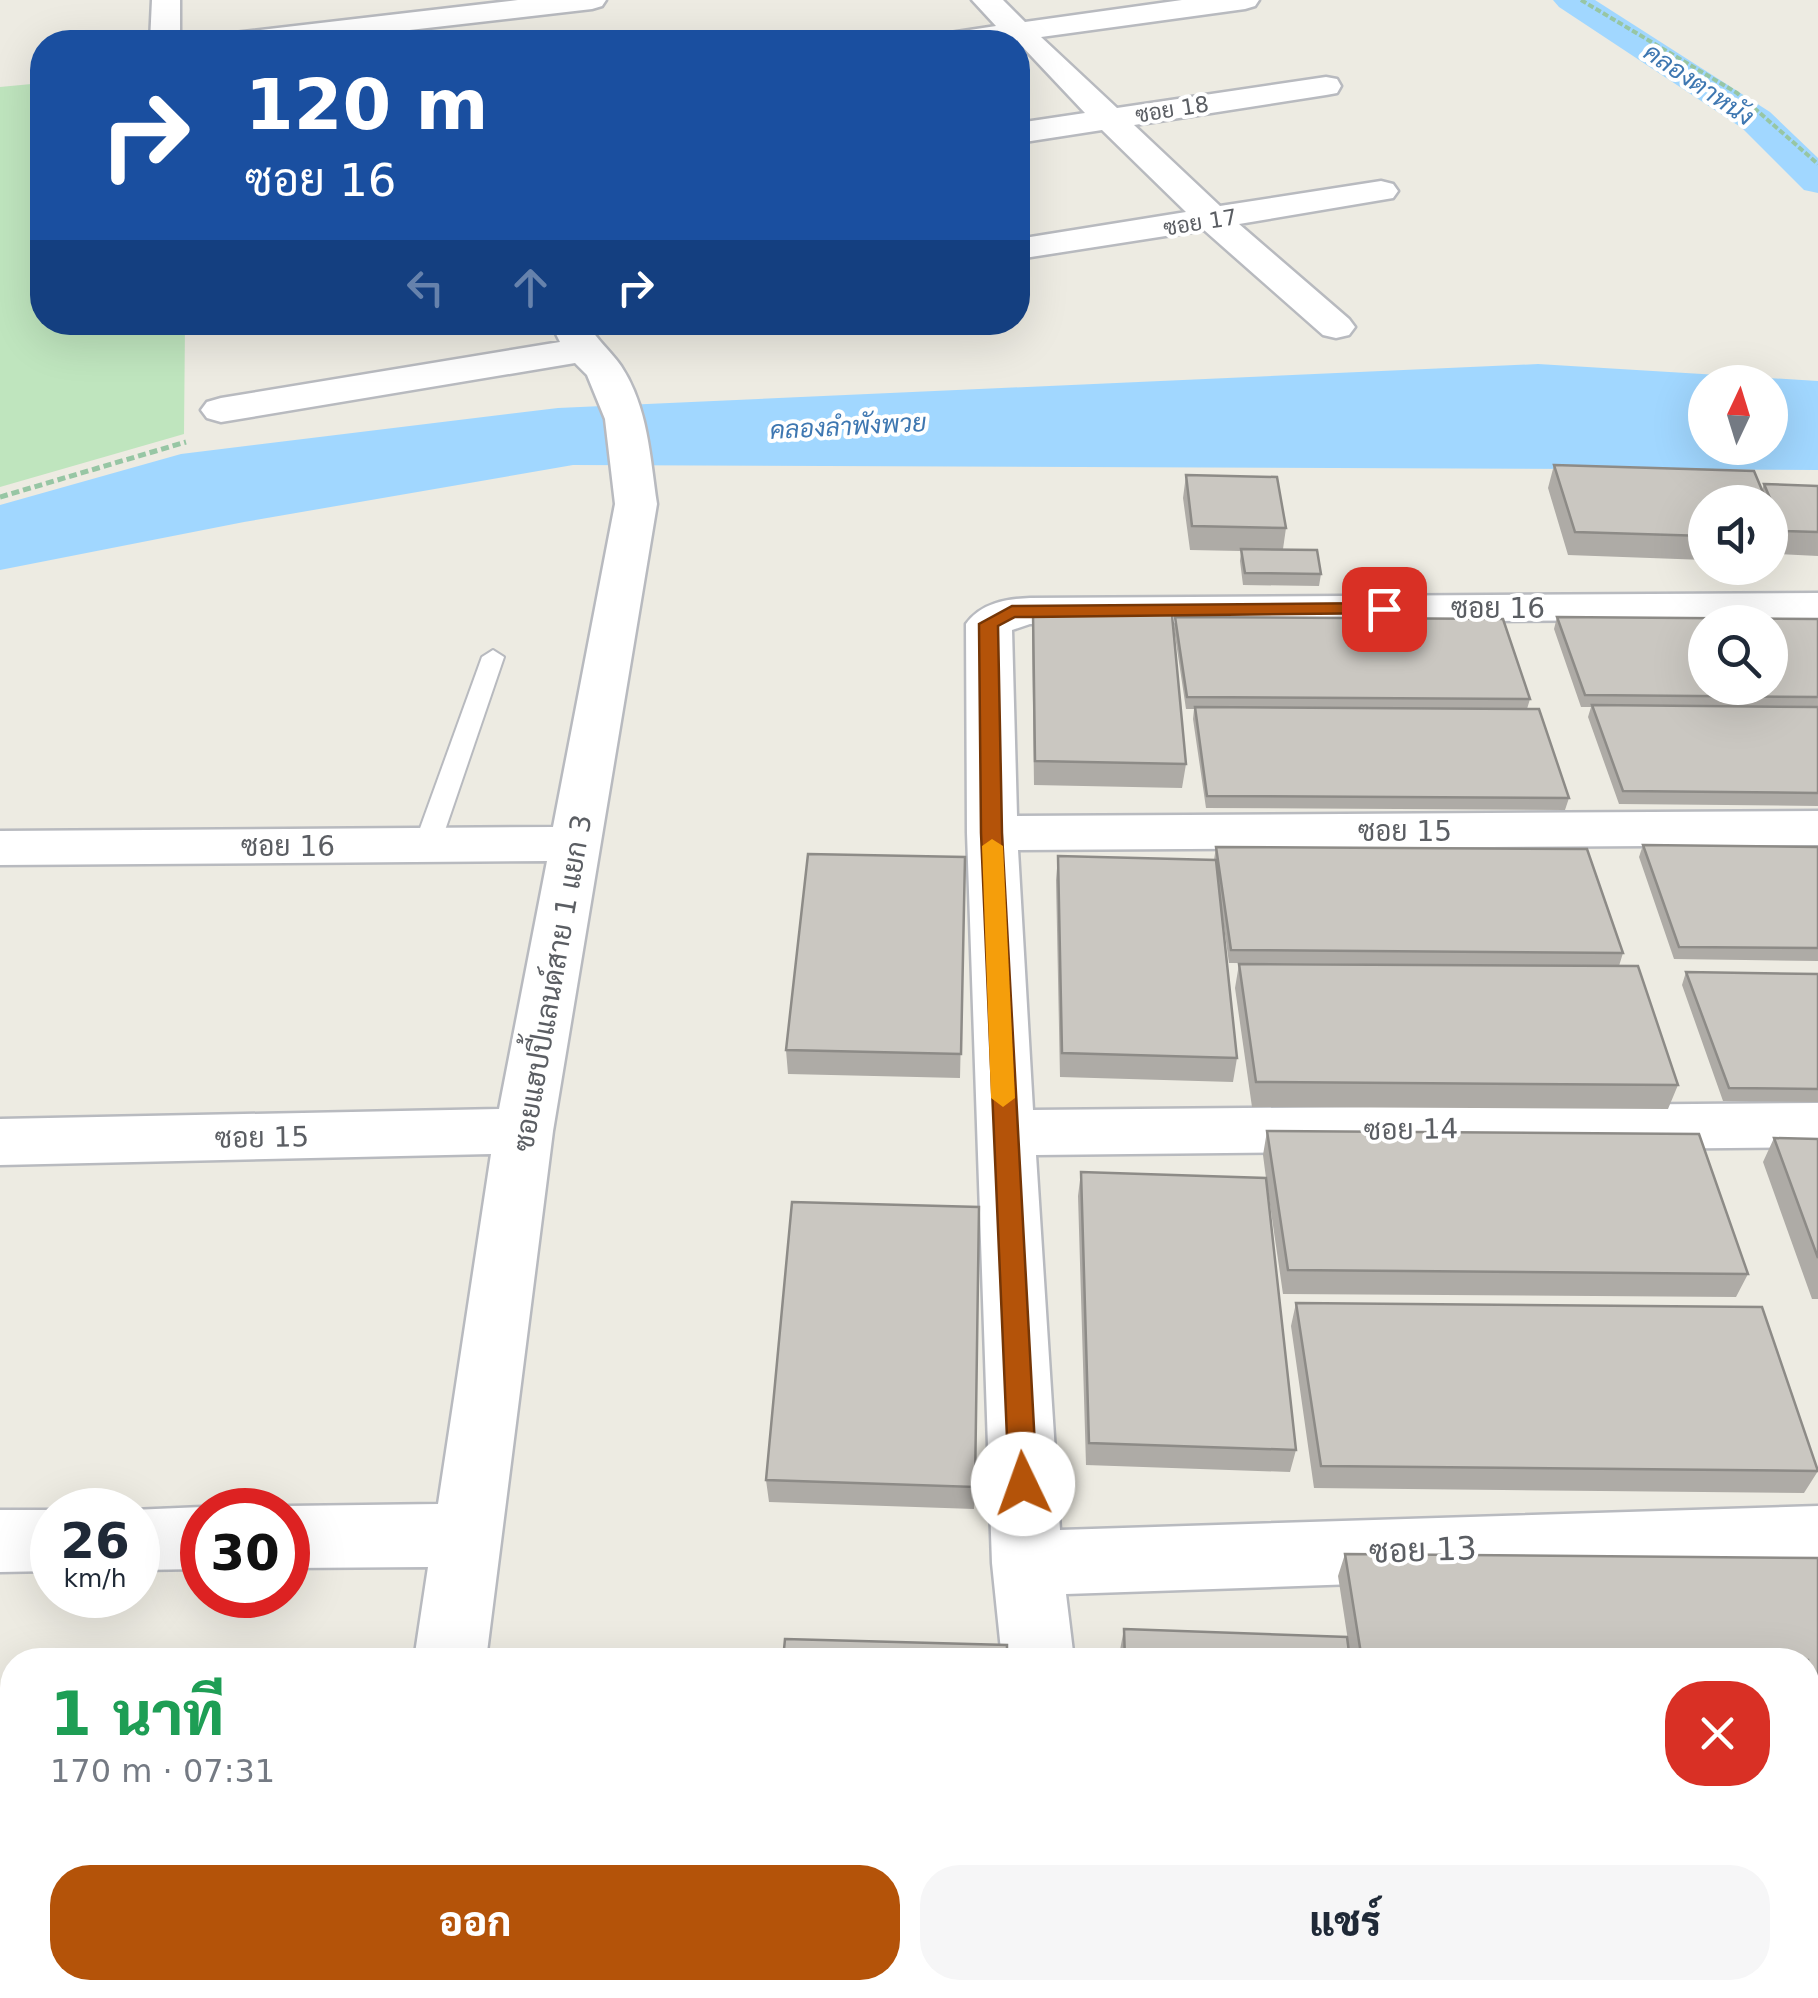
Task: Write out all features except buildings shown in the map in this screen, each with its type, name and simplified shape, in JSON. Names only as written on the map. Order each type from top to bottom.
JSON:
[{"type":"street","points":[[165,30],[166,0]]},
{"type":"street","points":[[343,30],[592,0]]},
{"type":"street","points":[[986,0],[1016,30]]},
{"type":"street","points":[[1030,30],[1245,0]]},
{"type":"street","points":[[1030,43],[1214,220],[1336,327]]},
{"type":"street","name":"ซอย 18","points":[[1030,131],[1326,86]]},
{"type":"street","name":"ซอย 17","points":[[1030,248],[1381,191]]},
{"type":"street","points":[[221,410],[585,347]]},
{"type":"street","name":"ซอยแฮปปี้แลนด์สาย 1 แยก 3","points":[[452,1648],[524,1132],[636,504],[625,419],[585,347]]},
{"type":"street","name":"ซอย 16","points":[[992,833],[988,635],[989,624],[998,618],[1030,611],[1818,606]]},
{"type":"street","name":"ซอย 15","points":[[992,833],[1818,828]]},
{"type":"street","points":[[992,833],[1027,1562],[1037,1648]]},
{"type":"street","name":"ซอย 16","points":[[0,848],[577,844]]},
{"type":"street","name":"ซอย 14","points":[[1005,1133],[1818,1126]]},
{"type":"street","name":"ซอย 15","points":[[0,1142],[524,1132]]},
{"type":"street","points":[[310,1538],[468,1536]]},
{"type":"street","name":"ซอย 13","points":[[1027,1562],[1818,1537]]},
{"type":"street","points":[[0,1540],[30,1540]]},
{"type":"lane","points":[[427,845],[492,657]]},
{"type":"path","points":[[1581,0],[1680,57],[1764,112],[1818,164]]},
{"type":"green space","points":[[30,84],[30,335],[185,335],[184,434],[0,487],[0,87]]},
{"type":"water","name":"คลองลำพังพวย","points":[[1538,364],[1688,373],[1688,465],[1788,465],[1788,379],[1818,381],[1818,470],[573,465],[244,522],[0,570],[0,505],[181,454],[558,408]]},
{"type":"waterway","name":"คลองตาหนัง","points":[[1571,0],[1756,120],[1818,181]]},
{"type":"slow traffic","points":[[992,846],[1003,1098]]},
{"type":"route","points":[[1023,1484],[992,833],[989,624],[1012,612],[1030,611],[1384,609]]}]
